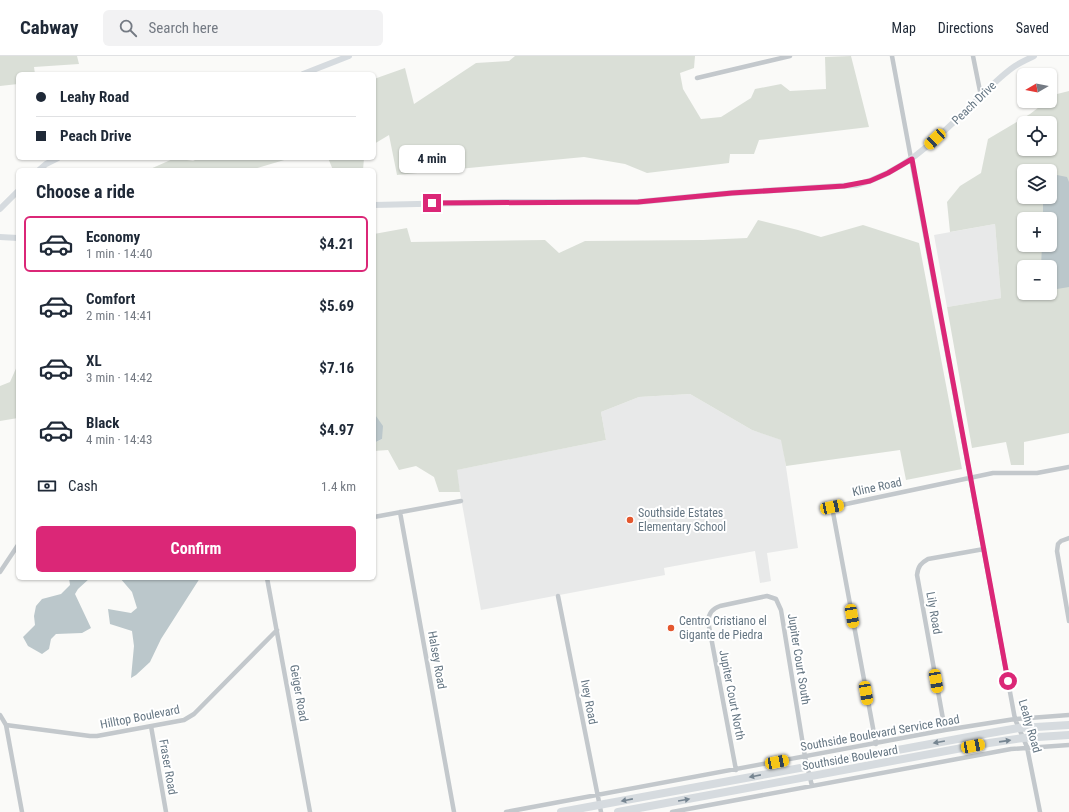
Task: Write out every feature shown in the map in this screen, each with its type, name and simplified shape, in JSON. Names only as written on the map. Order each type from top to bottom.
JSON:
[{"type":"highway","name":"Southside Boulevard","points":[[560,812],[600,808],[807,766],[1019,728],[1069,725]]},
{"type":"highway","name":"Southside Boulevard","points":[[618,812],[1023,738],[1069,735]]},
{"type":"main road","points":[[308,72],[349,56]]},
{"type":"main road","name":"Peach Drive","points":[[376,205],[471,202],[638,202],[740,192],[844,186],[870,181],[888,173],[924,150],[1010,70],[1016,65],[1034,56]]},
{"type":"main road","points":[[47,167],[56,160]]},
{"type":"main road","points":[[0,209],[16,193]]},
{"type":"main road","points":[[0,237],[16,238]]},
{"type":"street","points":[[697,78],[790,56]]},
{"type":"street","name":"Leahy Road","points":[[892,56],[1015,719],[1027,747],[1040,812]]},
{"type":"street","points":[[973,56],[981,96]]},
{"type":"street","name":"Kline Road","points":[[876,744],[832,507],[993,473],[1037,473],[1069,467]]},
{"type":"street","points":[[376,517],[461,501]]},
{"type":"street","name":"Halsey Road","points":[[400,512],[454,812]]},
{"type":"street","points":[[1069,538],[1058,544],[1057,551],[1069,621]]},
{"type":"street","points":[[0,572],[16,548]]},
{"type":"street","name":"Lily Road","points":[[945,730],[917,575],[922,562],[928,559],[984,549]]},
{"type":"street","name":"Geiger Road","points":[[267,580],[310,812]]},
{"type":"street","name":"Ivey Road","points":[[558,596],[600,808]]},
{"type":"street","name":"Jupiter Court South","points":[[744,601],[767,596],[776,599],[779,604],[805,757],[812,786]]},
{"type":"street","name":"Jupiter Court North","points":[[736,770],[708,621],[709,614],[713,609],[744,601]]},
{"type":"street","name":"Hilltop Boulevard","points":[[6,725],[90,736],[184,720],[194,714],[277,630]]},
{"type":"street","points":[[0,715],[6,725],[22,812]]},
{"type":"street","name":"Southside Boulevard Service Road","points":[[506,812],[945,730],[1015,719],[1069,715]]},
{"type":"street","name":"Fraser Road","points":[[151,726],[166,812]]},
{"type":"street","points":[[672,812],[1011,749],[1069,745]]},
{"type":"shaded area","points":[[0,56],[77,56],[79,64],[34,67],[35,72],[16,72],[16,84],[0,86]]},
{"type":"shaded area","points":[[515,56],[695,56],[694,68],[680,73],[683,89],[701,119],[721,117],[751,98],[755,89],[781,84],[790,91],[826,89],[825,57],[851,56],[869,127],[759,140],[754,154],[730,154],[729,163],[647,173],[625,164],[584,157],[397,175],[389,135],[376,143],[376,78],[405,68],[414,104],[476,63],[509,61]]},
{"type":"shaded area","points":[[1069,91],[1069,433],[1024,442],[1024,465],[1011,465],[1006,442],[972,448],[947,307],[1001,298],[995,224],[950,232],[947,202],[960,186],[981,173],[988,139],[1017,122],[1017,156],[1057,156],[1057,116],[1027,116],[1038,108],[1057,108],[1057,94]]},
{"type":"shaded area","points":[[170,160],[284,160],[258,168],[152,168]]},
{"type":"shaded area","points":[[329,160],[364,160],[363,168],[332,168]]},
{"type":"shaded area","points":[[1057,175],[1067,177],[1069,182],[1069,287],[1057,289],[1057,260],[1041,260],[1042,252],[1057,252],[1057,212],[1043,212],[1043,204],[1057,204]]},
{"type":"shaded area","points":[[758,220],[821,237],[863,225],[919,243],[962,469],[906,480],[900,450],[786,466],[781,440],[752,430],[690,394],[639,397],[601,412],[606,440],[457,470],[460,492],[439,492],[434,477],[416,466],[399,470],[388,450],[376,451],[376,442],[382,439],[376,416],[376,234],[407,228],[411,242],[545,240],[559,253],[585,241],[747,238]]},
{"type":"shaded area","points":[[995,224],[1001,298],[947,307],[934,235]]},
{"type":"shaded area","points":[[16,368],[16,418],[0,421],[0,386],[10,382]]},
{"type":"shaded area","name":"Southside Estates Elementary School","points":[[690,394],[752,430],[782,440],[798,548],[767,553],[771,581],[760,583],[755,551],[664,568],[665,575],[481,610],[456,470],[606,440],[601,412],[639,397]]},
{"type":"shaded area","points":[[376,416],[383,426],[382,439],[376,442]]},
{"type":"shaded area","points":[[69,580],[88,580],[75,594],[91,628],[82,633],[56,634],[51,639],[49,649],[42,654],[28,646],[23,637],[35,625],[34,616],[36,606],[42,599],[61,594],[70,585]]},
{"type":"shaded area","points":[[122,580],[199,580],[161,639],[150,662],[131,678],[134,646],[132,631],[110,624],[108,609],[131,613],[137,608],[132,592]]},
{"type":"place","name":"Southside Estates Elementary School","points":[[630,520]]},
{"type":"place","name":"Centro Cristiano el Gigante de Piedra","points":[[671,628]]},
{"type":"route","points":[[432,203],[638,202],[793,188],[856,185],[888,173],[912,159],[1008,681]]}]
